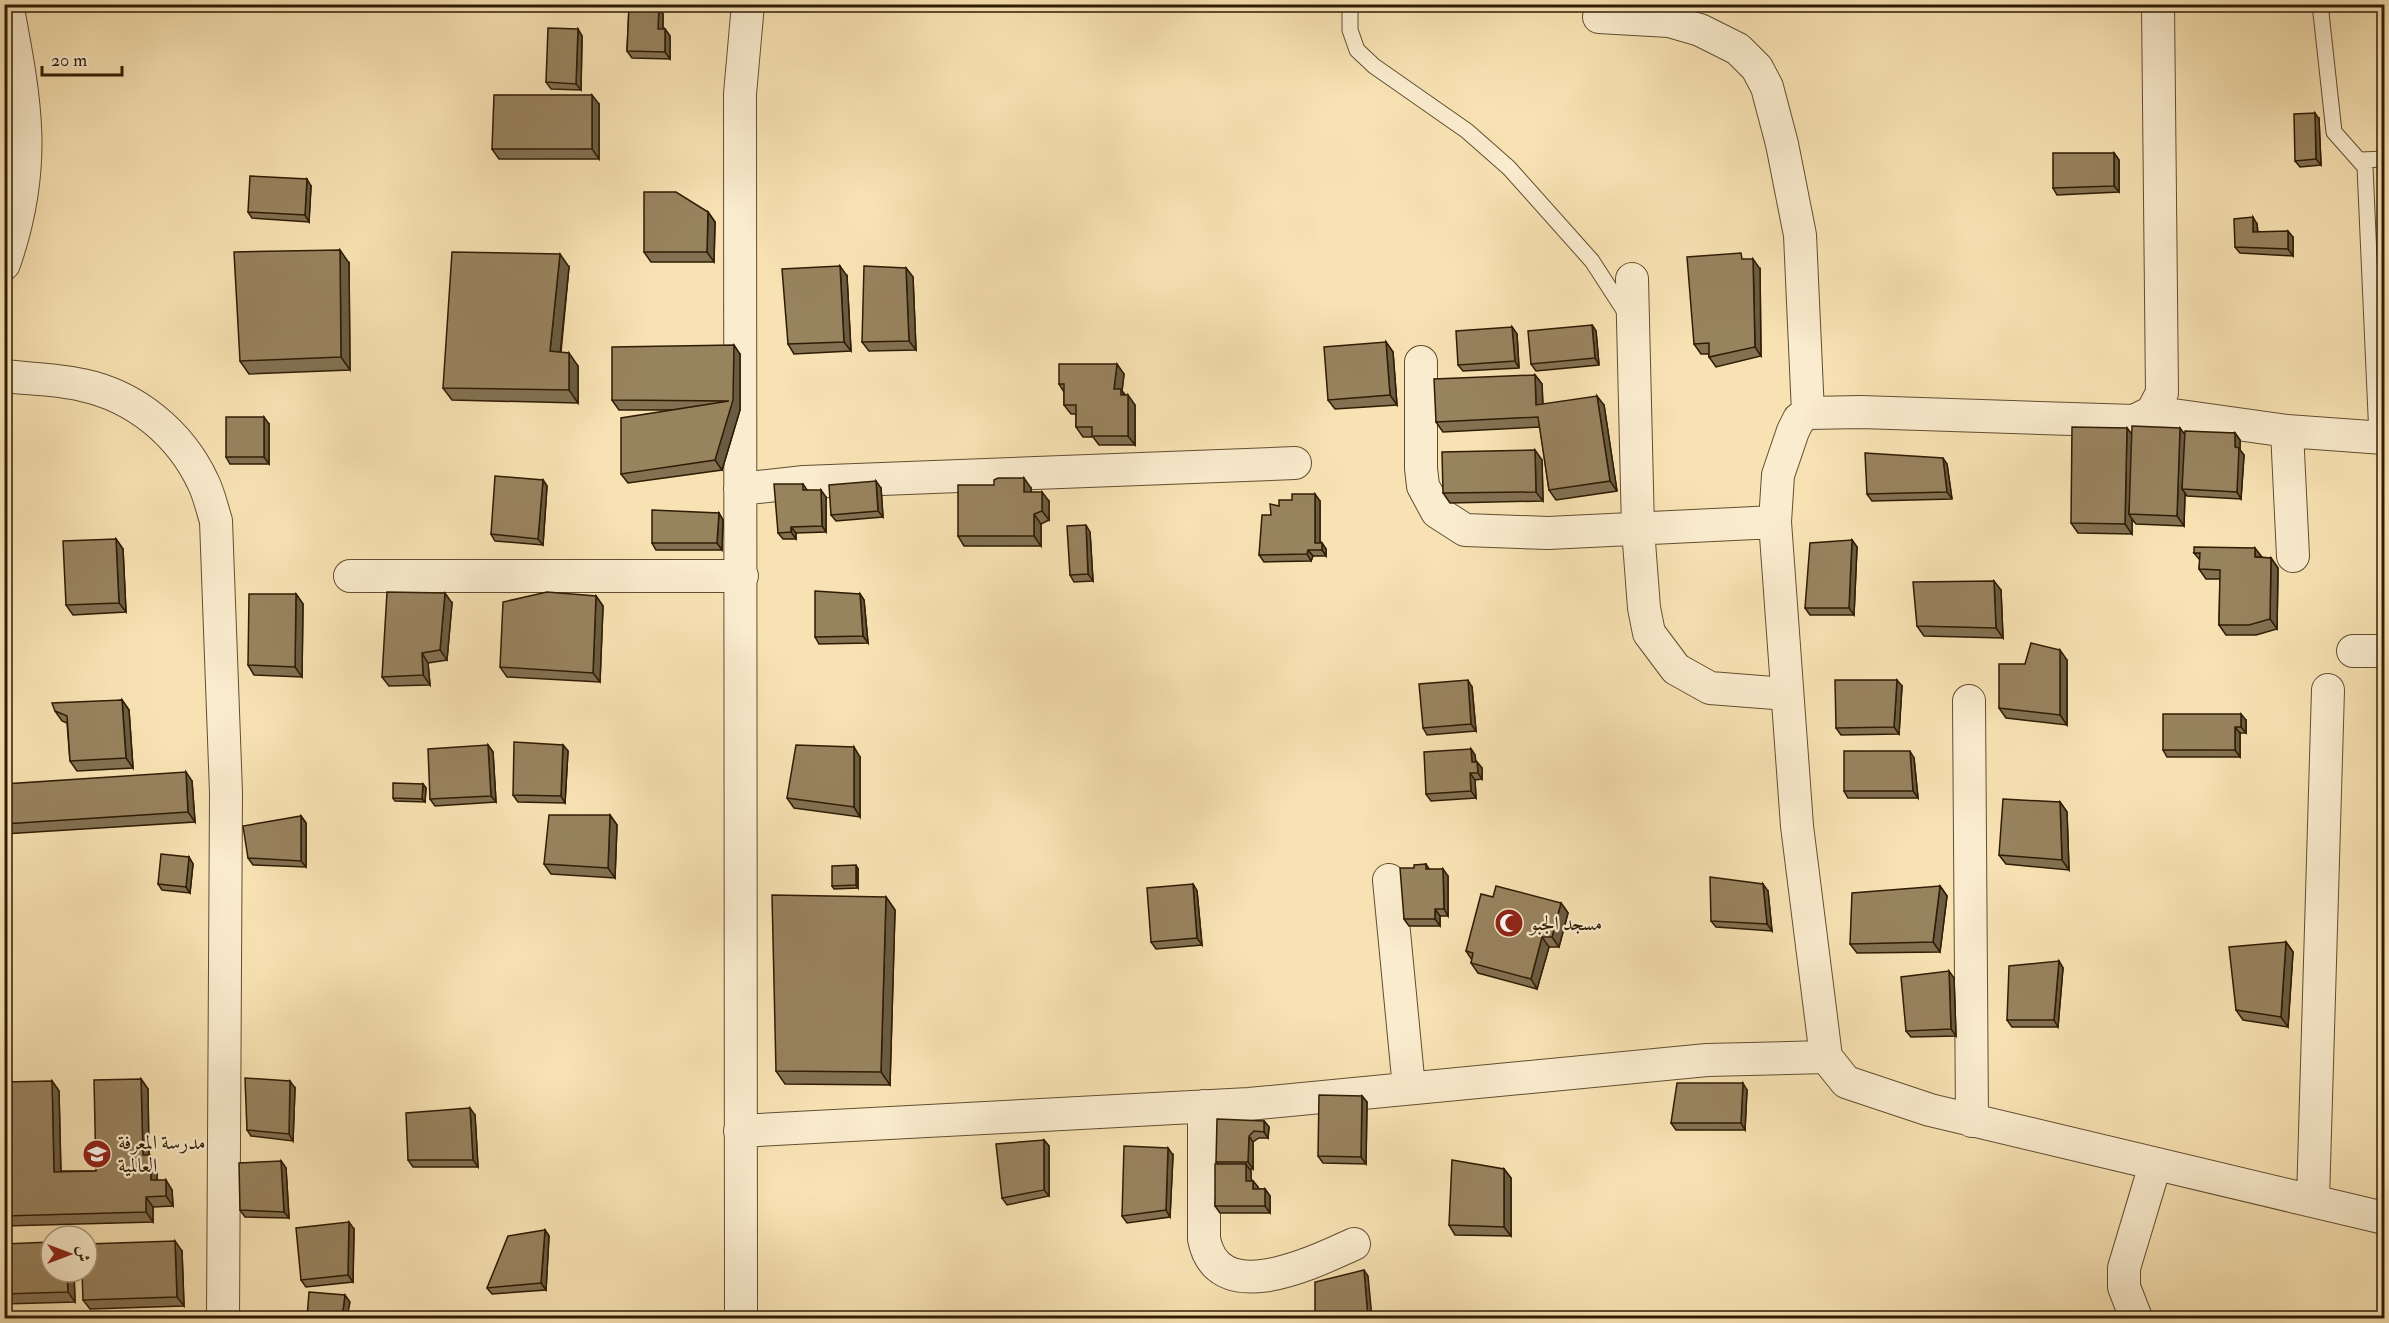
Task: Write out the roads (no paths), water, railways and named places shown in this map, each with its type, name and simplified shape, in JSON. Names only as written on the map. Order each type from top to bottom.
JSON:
[{"type":"street","points":[[4,264],[17,227],[26,176],[27,134],[7,4]]},
{"type":"street","points":[[741,1318],[741,94],[748,4]]},
{"type":"street","points":[[2152,412],[2162,393],[2158,4]]},
{"type":"street","points":[[1599,16],[1669,21],[1700,30],[1738,49],[1762,77],[1782,144],[1800,235],[1808,413]]},
{"type":"street","points":[[1632,279],[1638,529],[1644,608],[1649,633],[1676,669],[1710,688],[1787,694]]},
{"type":"street","points":[[1420,362],[1420,468],[1423,486],[1437,512],[1465,530],[1492,532],[1638,529],[1775,522]]},
{"type":"street","points":[[4,376],[82,384],[120,397],[154,419],[183,448],[203,482],[216,521],[226,793],[223,1318]]},
{"type":"street","points":[[2381,438],[2287,431],[2152,412],[2134,421],[1861,412],[1808,413],[1799,419],[1793,431],[1778,475],[1775,522],[1797,826],[1826,1057],[1846,1082],[1930,1110],[2385,1218]]},
{"type":"street","points":[[2287,431],[2293,556]]},
{"type":"street","points":[[740,489],[838,481],[1295,463]]},
{"type":"street","points":[[350,576],[742,576]]},
{"type":"street","points":[[2353,651],[2385,651]]},
{"type":"street","points":[[2313,1200],[2328,690]]},
{"type":"street","points":[[1969,701],[1972,1120]]},
{"type":"street","points":[[1389,880],[1408,1088]]},
{"type":"street","points":[[740,1131],[1204,1106],[1707,1060],[1826,1057]]},
{"type":"street","points":[[1204,1106],[1204,1239],[1206,1250],[1215,1264],[1228,1274],[1252,1276],[1287,1272],[1354,1244]]},
{"type":"street","points":[[2136,1318],[2124,1287],[2124,1268],[2155,1165]]},
{"type":"lane","points":[[1350,4],[1350,30],[1357,50],[1374,66],[1467,130],[1509,168],[1592,261],[1633,324]]},
{"type":"lane","points":[[2320,4],[2334,132],[2365,167],[2381,438]]},
{"type":"lane","points":[[2361,160],[2385,159]]},
{"type":"place","name":"مسجد الجبو","points":[[1509,923]]},
{"type":"place","name":"مدرسة المعرفة العالمية","points":[[97,1154]]}]
